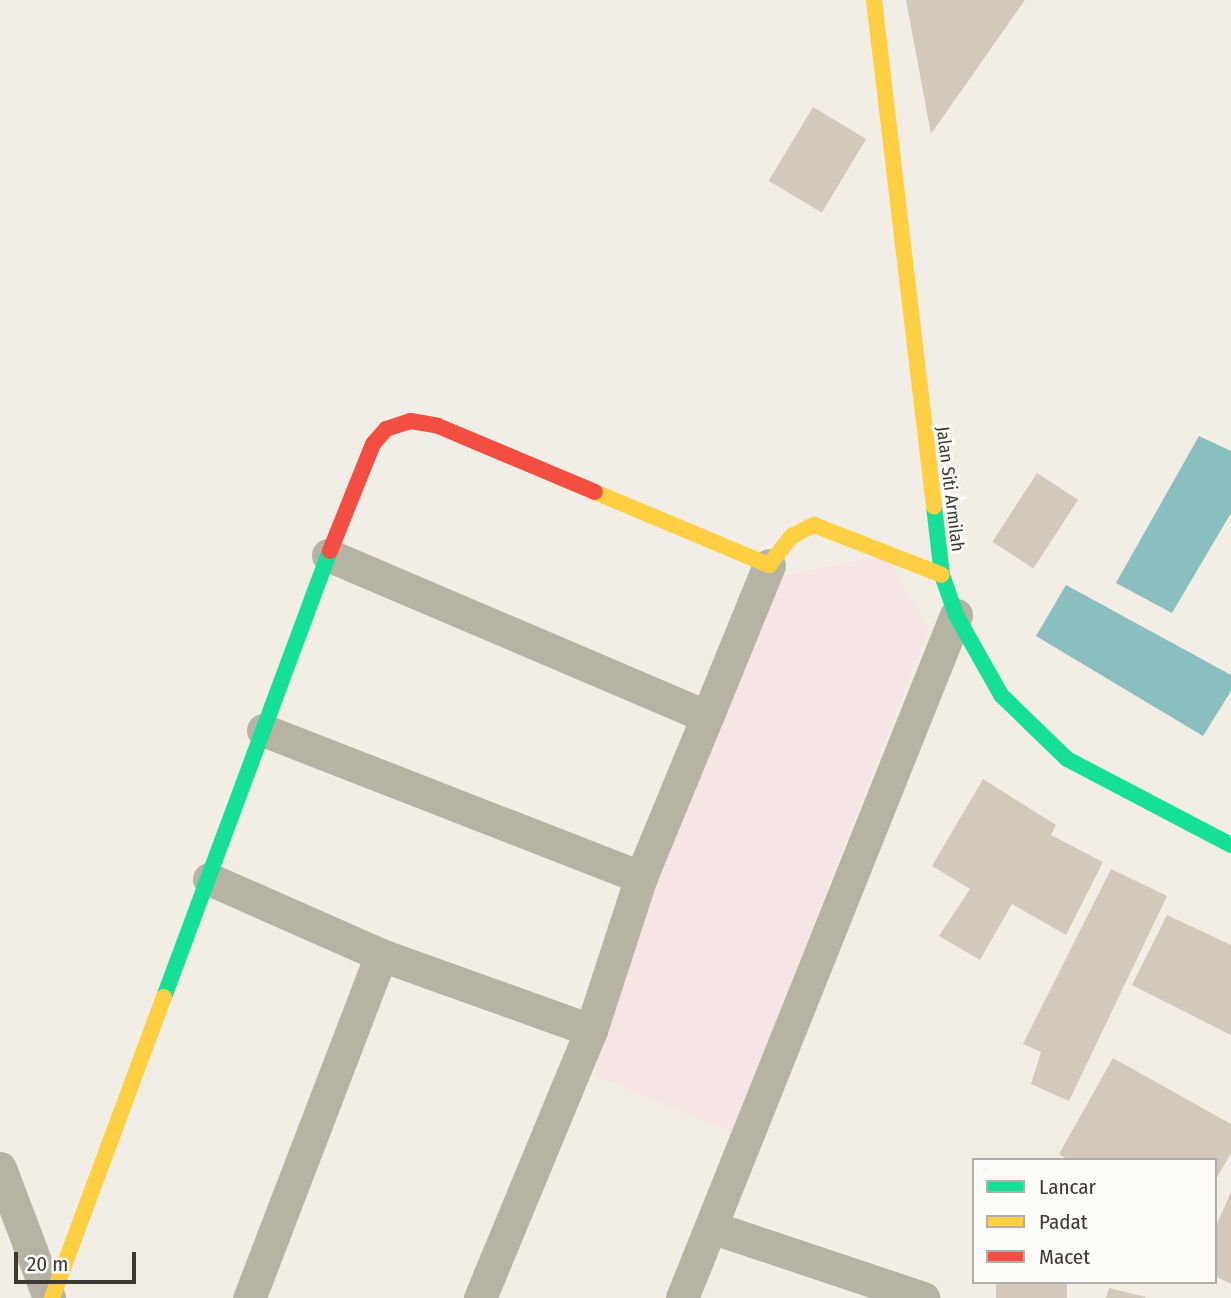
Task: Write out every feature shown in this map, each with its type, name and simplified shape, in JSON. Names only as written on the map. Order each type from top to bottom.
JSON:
[{"type":"street","name":"Jalan Siti Armilah","points":[[874,0],[942,575],[956,615],[1001,695],[1067,759],[1231,845]]},
{"type":"street","points":[[51,1298],[328,555],[373,444],[386,429],[411,421],[438,426],[769,565]]},
{"type":"street","points":[[480,1298],[591,1030],[641,877],[769,565],[792,536],[814,525],[942,575]]},
{"type":"street","points":[[328,555],[707,717]]},
{"type":"street","points":[[682,1298],[956,615]]},
{"type":"street","points":[[263,730],[641,877]]},
{"type":"street","points":[[209,879],[381,955],[591,1030]]},
{"type":"street","points":[[249,1298],[381,955]]},
{"type":"street","points":[[0,1168],[51,1298]]},
{"type":"street","points":[[711,1227],[923,1298]]},
{"type":"shaded area","points":[[885,555],[929,629],[732,1132],[594,1075],[655,884],[782,576]]},
{"type":"water","points":[[1199,436],[1231,451],[1231,513],[1172,613],[1116,583]]},
{"type":"water","points":[[1066,585],[1231,675],[1231,691],[1203,736],[1036,636]]},
{"type":"building","points":[[906,0],[1025,0],[931,134]]},
{"type":"building","points":[[813,107],[866,139],[822,213],[769,181]]},
{"type":"building","points":[[1037,473],[1078,500],[1033,568],[992,542]]},
{"type":"building","points":[[983,779],[1056,825],[1051,835],[1103,862],[1066,935],[1012,904],[980,960],[939,936],[970,889],[932,866]]},
{"type":"building","points":[[1111,869],[1167,896],[1069,1101],[1031,1084],[1041,1052],[1023,1044]]},
{"type":"building","points":[[1167,915],[1231,945],[1231,1035],[1132,985]]},
{"type":"building","points":[[1113,1058],[1231,1124],[1231,1153],[1217,1178],[1217,1158],[1065,1158],[1059,1154]]},
{"type":"building","points":[[1231,1192],[1231,1284],[1217,1277],[1217,1224]]},
{"type":"building","points":[[996,1284],[1067,1284],[1067,1298],[996,1298]]},
{"type":"building","points":[[1109,1288],[1146,1297],[1106,1298]]},
{"type":"traffic: fast","points":[[934,506],[942,575],[956,615],[1001,695],[1067,759],[1231,845]]},
{"type":"traffic: fast","points":[[164,997],[330,551]]},
{"type":"traffic: slow","points":[[874,0],[934,506]]},
{"type":"traffic: slow","points":[[595,492],[769,565],[792,536],[814,525],[942,575]]},
{"type":"traffic: slow","points":[[52,1298],[164,997]]},
{"type":"traffic: jam","points":[[330,551],[373,444],[386,429],[411,421],[438,426],[595,492]]}]
